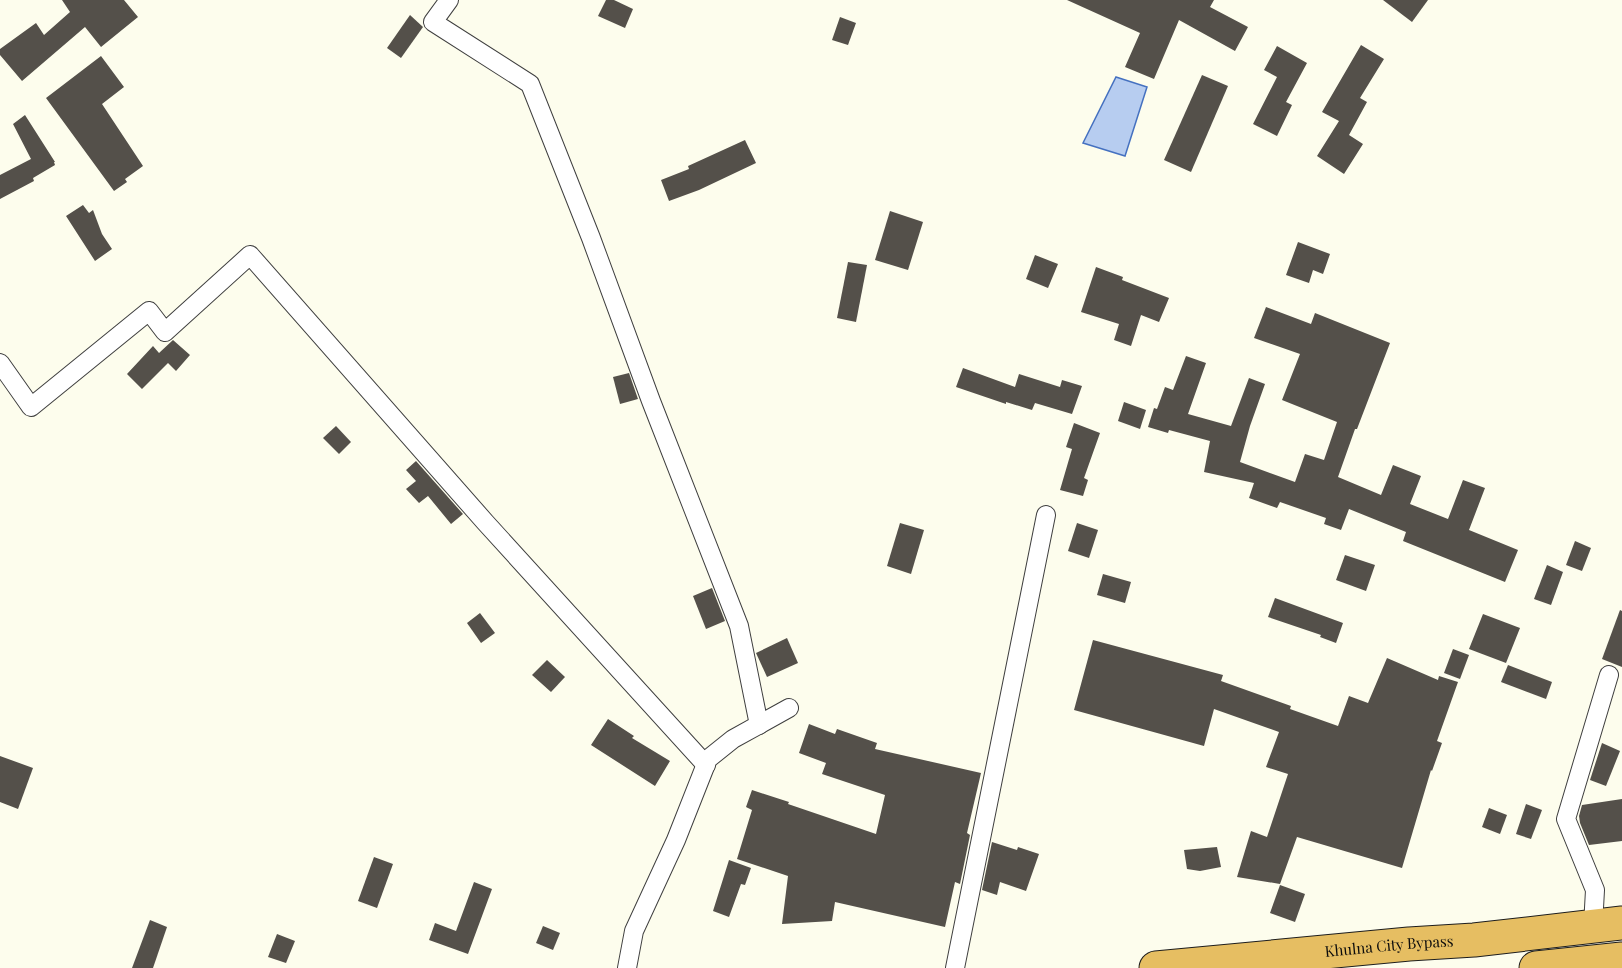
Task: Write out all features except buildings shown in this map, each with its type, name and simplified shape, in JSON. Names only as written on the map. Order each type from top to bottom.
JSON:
[{"type":"highway","name":"Khulna City Bypass","points":[[1156,968],[1474,940],[1607,924]]},
{"type":"highway","points":[[1536,968],[1622,959]]},
{"type":"street","points":[[449,0],[433,22],[530,84],[739,626],[759,725]]},
{"type":"street","points":[[0,363],[31,407],[149,311],[165,332],[250,255],[485,522],[706,765]]},
{"type":"street","points":[[955,968],[1046,515]]},
{"type":"street","points":[[1607,924],[1566,819],[1609,675]]},
{"type":"street","points":[[627,968],[634,931],[676,840],[708,759],[733,739],[789,708]]},
{"type":"water","points":[[1116,77],[1147,87],[1125,156],[1083,143]]}]
